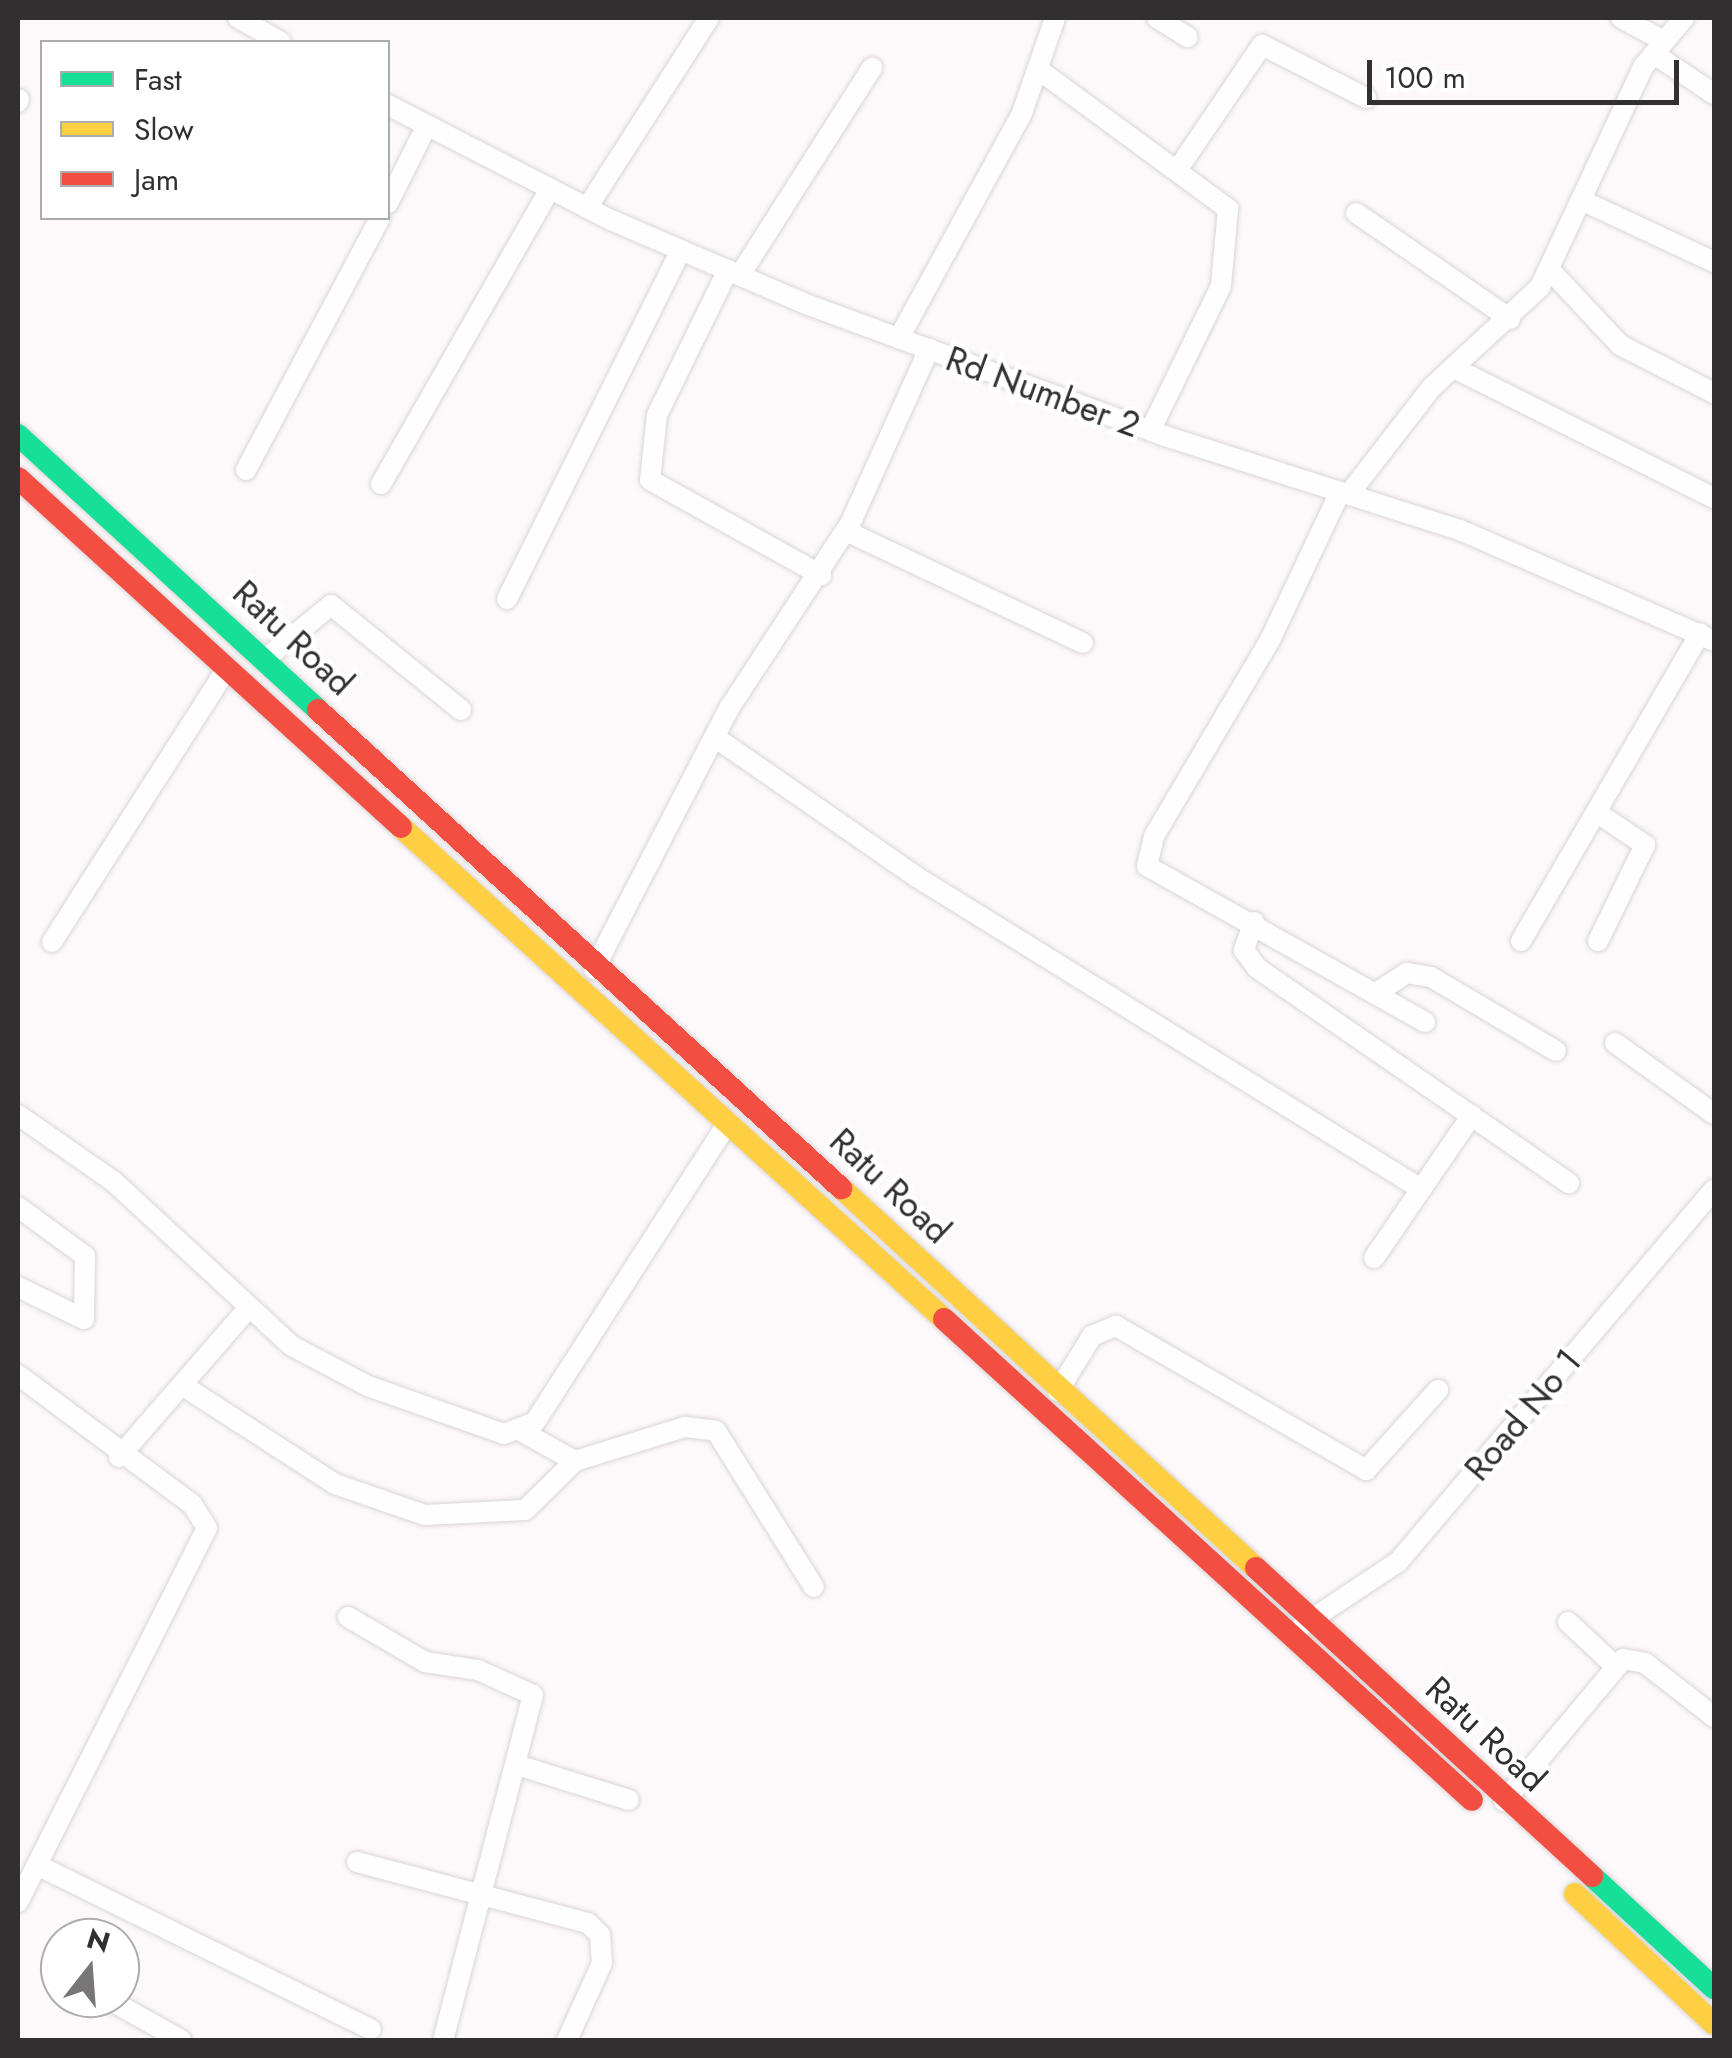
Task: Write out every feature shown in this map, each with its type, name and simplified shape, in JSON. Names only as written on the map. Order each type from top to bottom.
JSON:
[{"type":"main road","name":"Ratu Road","points":[[18,435],[265,659],[594,969],[1312,1618],[1504,1801],[1714,1988]]},
{"type":"main road","name":"Ratu Road","points":[[18,478],[728,1122],[1287,1640],[1714,2024]]},
{"type":"street","points":[[238,18],[277,40]]},
{"type":"street","points":[[587,208],[708,18]]},
{"type":"street","points":[[898,338],[1039,70],[1056,18]]},
{"type":"street","points":[[1157,18],[1188,37]]},
{"type":"street","points":[[1621,18],[1714,94]]},
{"type":"street","points":[[1425,1022],[1254,922],[1153,874],[1146,854],[1270,640],[1344,493],[1454,368],[1510,319],[1549,269],[1659,47],[1684,18]]},
{"type":"street","points":[[1178,170],[1262,45],[1366,98]]},
{"type":"street","points":[[821,575],[650,480],[657,416],[734,273],[872,68]]},
{"type":"street","points":[[1039,70],[1228,210],[1221,286],[1150,431]]},
{"type":"street","name":"Rd Number 2","points":[[390,105],[587,208],[734,273],[1150,431],[1460,530],[1707,637]]},
{"type":"street","points":[[390,199],[427,125]]},
{"type":"street","points":[[381,484],[550,189]]},
{"type":"street","points":[[1581,200],[1714,262]]},
{"type":"street","points":[[1356,213],[1510,319]]},
{"type":"street","points":[[246,470],[379,220]]},
{"type":"street","points":[[507,600],[681,250]]},
{"type":"street","points":[[1549,269],[1620,345],[1714,393]]},
{"type":"street","points":[[594,969],[716,738],[846,531],[929,350]]},
{"type":"street","points":[[1454,368],[1714,498]]},
{"type":"street","points":[[846,531],[1083,644]]},
{"type":"street","points":[[265,659],[331,605],[460,710]]},
{"type":"street","points":[[1521,940],[1707,637]]},
{"type":"street","points":[[52,942],[228,668]]},
{"type":"street","points":[[716,738],[915,876],[1422,1189]]},
{"type":"street","points":[[1598,941],[1645,845],[1599,814]]},
{"type":"street","points":[[1254,922],[1244,950],[1257,968],[1569,1183]]},
{"type":"street","points":[[1376,992],[1419,974],[1556,1051]]},
{"type":"street","points":[[1615,1044],[1714,1114]]},
{"type":"street","points":[[18,1114],[112,1181],[246,1310],[368,1386],[484,1432],[521,1431],[575,1460]]},
{"type":"street","points":[[1374,1258],[1472,1115]]},
{"type":"street","points":[[521,1431],[576,1362],[728,1122]]},
{"type":"street","name":"Road No 1","points":[[1287,1640],[1312,1618],[1398,1562],[1713,1194]]},
{"type":"street","points":[[18,1207],[84,1256],[84,1319],[18,1287]]},
{"type":"street","points":[[119,1457],[185,1387],[246,1310]]},
{"type":"street","points":[[1058,1391],[1092,1336],[1116,1326],[1366,1470],[1438,1390]]},
{"type":"street","points":[[18,1374],[119,1457],[192,1504],[206,1528],[18,1902]]},
{"type":"street","points":[[185,1387],[335,1484],[425,1516],[525,1510],[575,1460],[685,1428],[716,1431],[814,1588]]},
{"type":"street","points":[[348,1618],[425,1662],[524,1688],[535,1704],[442,2040]]},
{"type":"street","points":[[1568,1622],[1614,1666]]},
{"type":"street","points":[[1504,1801],[1614,1666],[1645,1663],[1714,1716]]},
{"type":"street","points":[[520,1766],[628,1800]]},
{"type":"street","points":[[357,1862],[572,1918],[600,1935],[602,1963],[567,2040]]},
{"type":"street","points":[[37,1865],[371,2028]]},
{"type":"street","points":[[140,2017],[180,2040]]},
{"type":"traffic: fast","points":[[18,435],[318,710]]},
{"type":"traffic: fast","points":[[1592,1876],[1714,1988]]},
{"type":"traffic: slow","points":[[401,827],[944,1319]]},
{"type":"traffic: slow","points":[[841,1188],[1256,1568]]},
{"type":"traffic: slow","points":[[1575,1894],[1714,2024]]},
{"type":"traffic: jam","points":[[18,478],[401,827]]},
{"type":"traffic: jam","points":[[318,710],[841,1188]]},
{"type":"traffic: jam","points":[[944,1319],[1472,1800]]},
{"type":"traffic: jam","points":[[1256,1568],[1592,1876]]}]
